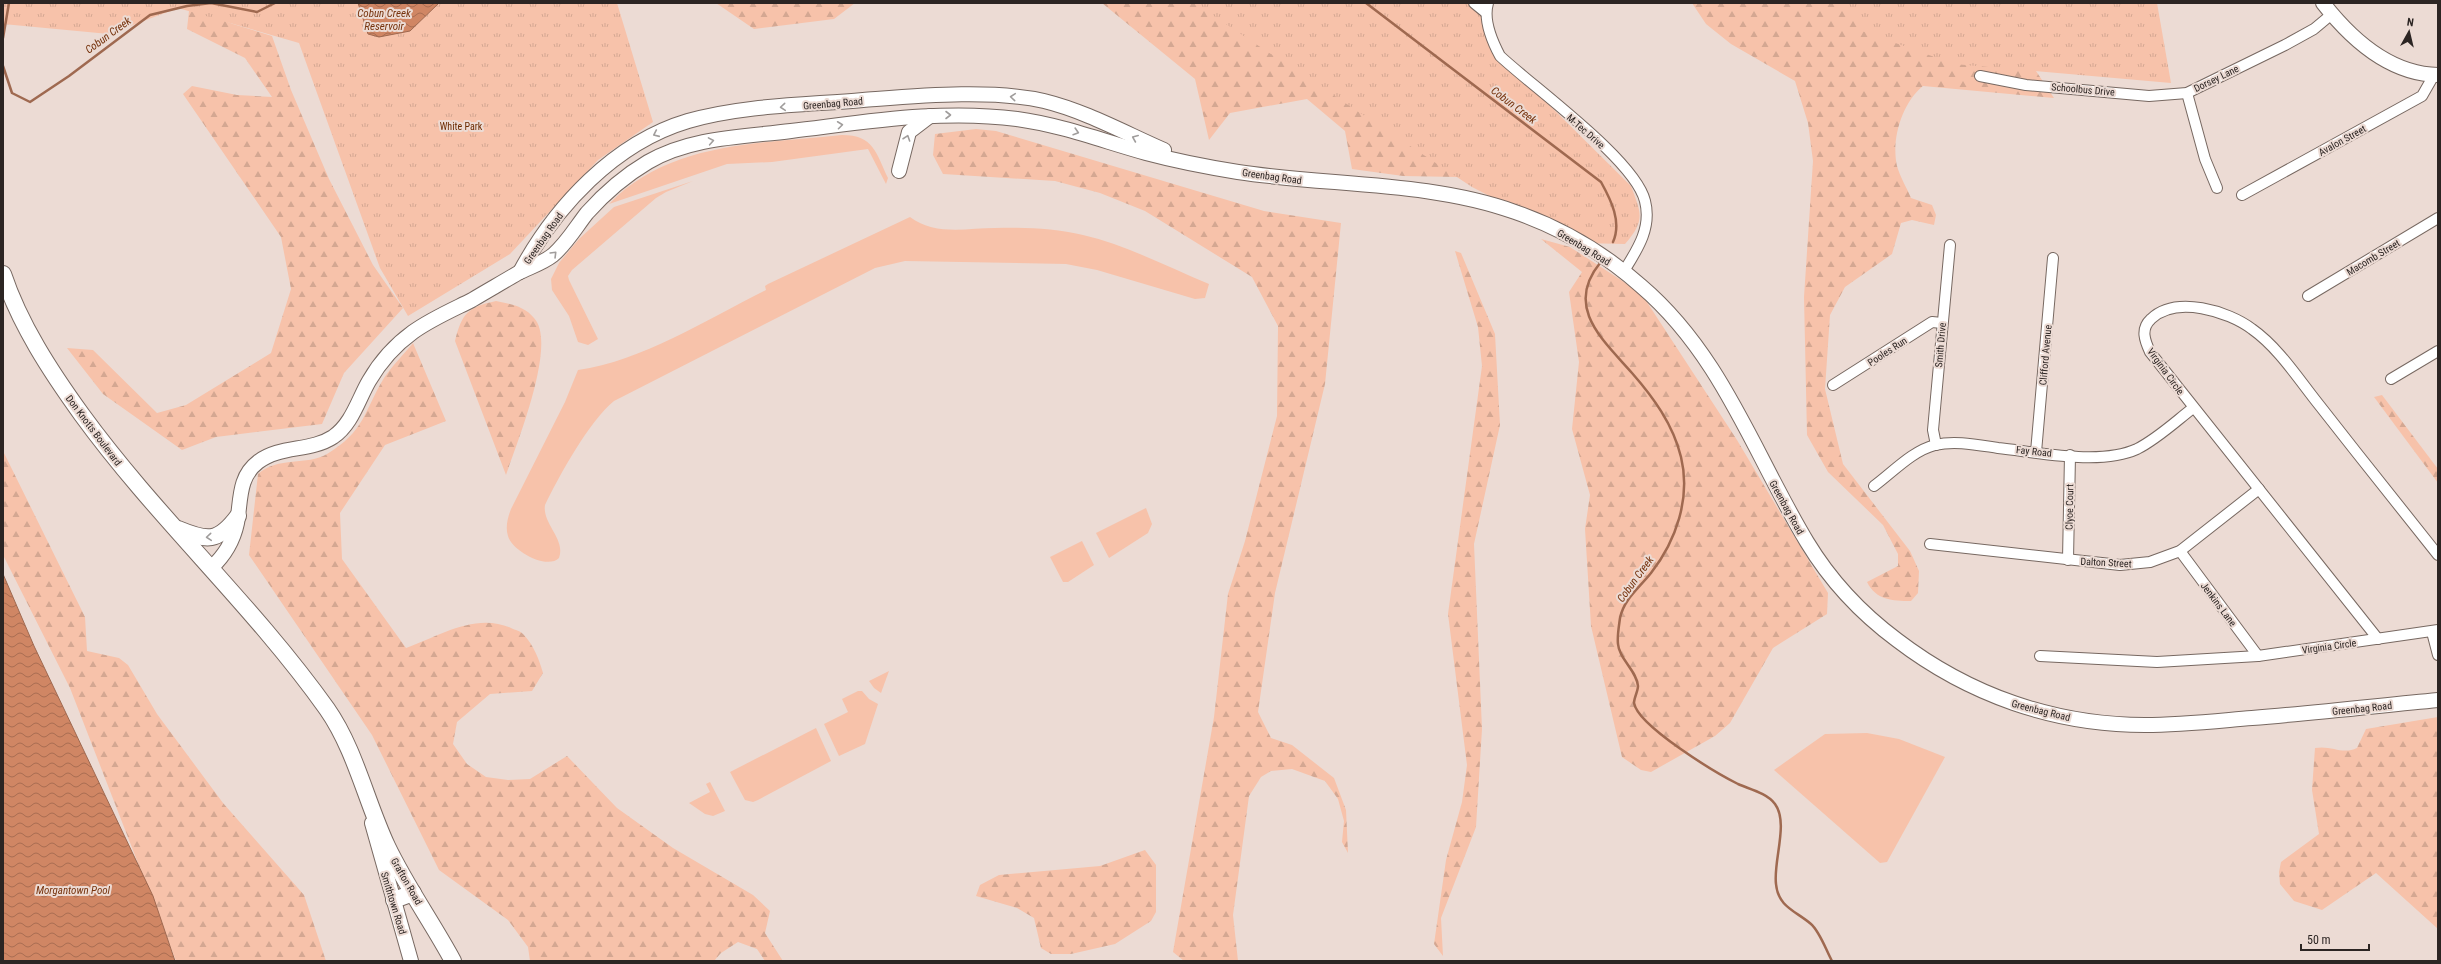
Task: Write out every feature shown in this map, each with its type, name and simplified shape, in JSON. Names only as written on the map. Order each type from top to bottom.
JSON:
[{"type":"main road","points":[[2323,3],[2332,14],[2372,52],[2392,63],[2436,75]]},
{"type":"main road","name":"Greenbag Road","points":[[520,272],[531,251],[567,205],[604,167],[649,137],[688,122],[714,115],[753,110],[927,95],[1027,99],[1061,106],[1197,164]]},
{"type":"main road","points":[[899,171],[909,132],[930,115]]},
{"type":"main road","name":"Greenbag Road","points":[[211,568],[225,555],[232,541],[238,516],[242,484],[249,470],[258,462],[278,452],[311,447],[334,436],[352,414],[371,377],[397,345],[417,329],[520,272],[548,260],[594,206],[629,175],[650,161],[676,149],[715,140],[930,115],[1020,120],[1058,127],[1153,155],[1197,164],[1270,177],[1421,192],[1483,203],[1514,211],[1548,226],[1600,254],[1624,271],[1668,311],[1691,337],[1712,367],[1738,412],[1792,516],[1829,575],[1851,600],[1882,629],[1935,668],[1994,697],[2052,715],[2095,722],[2140,726],[2274,716],[2438,700]]},
{"type":"main road","name":"Don Knotts Boulevard","points":[[3,274],[33,339],[56,379],[111,454],[211,568]]},
{"type":"main road","points":[[174,527],[194,535],[213,538],[228,530],[238,516]]},
{"type":"main road","name":"Grafton Road","points":[[211,568],[298,670],[328,711],[342,735],[388,848],[453,961]]},
{"type":"main road","name":"Smithtown Road","points":[[367,799],[380,857],[394,900],[410,961]]},
{"type":"main road","points":[[394,900],[413,893]]},
{"type":"street","points":[[1474,3],[1487,8]]},
{"type":"street","name":"M-Tec Drive","points":[[1487,8],[1493,43],[1500,56],[1627,168],[1640,188],[1646,201],[1647,221],[1643,238],[1624,271]]},
{"type":"street","name":"Dorsey Lane","points":[[2217,188],[2205,158],[2187,92],[2285,45],[2314,29],[2332,14]]},
{"type":"street","name":"Avalon Street","points":[[2242,195],[2422,96],[2436,75]]},
{"type":"street","name":"Schoolbus Drive","points":[[1980,76],[2026,85],[2149,96],[2187,92]]},
{"type":"street","name":"Macomb Street","points":[[2308,296],[2438,218]]},
{"type":"street","name":"Smith Drive","points":[[1936,445],[1933,430],[1950,245]]},
{"type":"street","name":"Clifford Avenue","points":[[2036,452],[2053,258]]},
{"type":"street","name":"Virginia Circle","points":[[2378,639],[2150,352],[2145,340],[2144,331],[2148,321],[2156,313],[2167,310],[2189,308],[2230,316],[2252,329],[2266,340],[2438,555]]},
{"type":"street","name":"Pooles Run","points":[[1833,385],[1932,322],[1942,323]]},
{"type":"street","points":[[2391,379],[2438,351]]},
{"type":"street","name":"Fay Road","points":[[1874,486],[1914,455],[1936,445],[1959,443],[2070,455],[2107,456],[2136,449],[2149,442],[2193,408]]},
{"type":"street","name":"Clyoe Court","points":[[2068,560],[2070,455]]},
{"type":"street","name":"Dalton Street","points":[[1930,544],[2120,565],[2150,562],[2180,551],[2259,489]]},
{"type":"street","name":"Jenkins Lane","points":[[2180,551],[2258,656]]},
{"type":"street","points":[[2435,631],[2438,655]]},
{"type":"street","name":"Virginia Circle","points":[[2040,656],[2157,662],[2258,656],[2435,631]]},
{"type":"green space","name":"White Park","points":[[3,3],[617,3],[653,122],[598,160],[510,254],[408,316],[380,268],[299,43],[178,8],[109,34],[3,24]]},
{"type":"green space","points":[[179,3],[233,24],[272,36],[291,90],[329,179],[373,265],[403,308],[344,373],[322,424],[216,437],[182,450],[103,394],[67,348],[93,350],[157,413],[186,405],[271,353],[291,289],[281,237],[183,94],[192,86],[237,95],[272,97],[245,58],[187,29],[189,11]]},
{"type":"green space","points":[[716,3],[855,3],[834,19],[754,29]]},
{"type":"green space","points":[[1102,3],[1453,3],[1457,177],[1403,176],[1352,169],[1345,131],[1307,99],[1230,113],[1209,140],[1195,79]]},
{"type":"green space","points":[[1194,3],[1476,3],[1485,12],[1493,43],[1511,67],[1631,186],[1640,216],[1636,229],[1625,244],[1581,243],[1472,187]]},
{"type":"green space","points":[[1692,3],[1971,3],[2032,49],[2036,71],[2054,98],[1923,86],[1909,102],[1900,122],[1897,133],[1896,156],[1898,170],[1911,198],[1932,205],[1936,215],[1934,225],[1912,220],[1901,223],[1892,254],[1845,287],[1830,315],[1825,389],[1843,464],[1910,551],[1919,571],[1918,593],[1911,601],[1897,601],[1880,596],[1875,593],[1867,582],[1898,566],[1898,554],[1883,525],[1828,472],[1807,435],[1804,297],[1813,161],[1808,123],[1795,81],[1731,44],[1706,24]]},
{"type":"green space","points":[[1847,3],[2157,3],[2171,83],[1954,64],[1862,31]]},
{"type":"green space","points":[[976,129],[996,131],[1264,211],[1341,223],[1325,384],[1275,593],[1258,712],[1271,738],[1292,745],[1334,778],[1346,810],[1348,853],[1342,842],[1344,821],[1338,799],[1325,781],[1292,769],[1271,771],[1261,777],[1249,796],[1233,915],[1238,961],[1184,961],[1173,952],[1214,717],[1228,594],[1245,541],[1277,416],[1278,326],[1252,277],[1145,211],[1100,193],[1055,181],[943,174],[933,155],[935,134]]},
{"type":"green space","points":[[842,135],[861,138],[872,147],[877,153],[888,178],[886,184],[868,149],[772,162],[727,164],[609,204],[633,183],[660,168],[688,157],[718,149],[749,144]]},
{"type":"green space","points":[[693,181],[666,192],[656,198],[572,270],[568,276],[569,280],[598,339],[588,345],[578,342],[569,316],[552,290],[551,279],[559,263],[579,239],[614,207]]},
{"type":"green space","points":[[910,217],[930,227],[940,229],[962,230],[984,228],[1029,228],[1051,229],[1083,235],[1131,250],[1209,284],[1205,298],[1195,299],[1097,270],[1066,264],[905,261],[875,268],[614,401],[595,421],[585,435],[558,479],[545,505],[547,519],[559,544],[559,558],[554,561],[547,562],[530,557],[511,542],[508,536],[507,526],[511,509],[565,402],[578,370],[626,358],[674,338],[766,290],[765,286],[768,284]]},
{"type":"green space","points":[[1541,239],[1570,247],[1641,293],[1737,440],[1828,593],[1827,614],[1773,648],[1730,723],[1715,736],[1651,772],[1641,770],[1622,757],[1591,626],[1585,529],[1590,495],[1572,429],[1579,362],[1569,292],[1582,272]]},
{"type":"green space","points":[[1455,251],[1461,253],[1495,334],[1500,425],[1474,544],[1482,729],[1476,827],[1441,918],[1443,956],[1434,944],[1446,860],[1462,802],[1467,765],[1448,614],[1482,366],[1478,327]]},
{"type":"green space","points":[[496,301],[521,308],[526,311],[534,318],[540,331],[541,349],[533,395],[506,475],[455,341],[460,324],[468,313],[486,303]]},
{"type":"green space","points":[[413,343],[446,421],[385,445],[340,513],[342,559],[406,648],[444,632],[471,624],[484,623],[498,624],[518,631],[523,634],[531,644],[543,673],[532,691],[490,694],[457,722],[453,744],[467,764],[486,777],[508,780],[530,779],[567,756],[617,808],[673,848],[753,895],[770,911],[765,933],[783,961],[765,961],[757,949],[738,942],[721,953],[714,961],[530,961],[528,947],[508,920],[439,870],[372,735],[249,555],[258,474],[266,468],[274,465],[319,458],[339,446],[356,429],[384,378]]},
{"type":"green space","points":[[2382,395],[2438,469],[2438,483],[2374,397]]},
{"type":"green space","points":[[3,451],[85,617],[87,651],[119,658],[128,665],[157,714],[223,803],[304,895],[326,961],[176,961],[70,688],[3,555]]},
{"type":"green space","points":[[1146,508],[1152,524],[1148,533],[1109,558],[1096,533]]},
{"type":"green space","points":[[1082,541],[1094,565],[1068,582],[1063,582],[1050,557]]},
{"type":"green space","points":[[889,671],[881,693],[874,688],[869,681]]},
{"type":"green space","points":[[858,691],[862,691],[869,699],[878,704],[865,744],[839,756],[824,724],[848,712],[842,699]]},
{"type":"green space","points":[[2438,717],[2438,929],[2376,873],[2322,910],[2294,901],[2280,884],[2279,872],[2281,862],[2319,834],[2312,790],[2315,748],[2321,747],[2346,751],[2352,750],[2357,748],[2366,729]]},
{"type":"green space","points":[[816,728],[831,761],[758,800],[753,802],[745,800],[730,772]]},
{"type":"green space","points":[[1867,733],[1899,739],[1945,757],[1887,862],[1880,863],[1774,770],[1825,734]]},
{"type":"green space","points":[[710,782],[725,811],[713,816],[705,814],[689,803],[710,792],[706,784]]},
{"type":"green space","points":[[1145,850],[1156,865],[1156,912],[1151,921],[1115,944],[1071,954],[1051,954],[1041,948],[1034,918],[1017,908],[976,896],[980,885],[999,875],[1100,866]]},
{"type":"water","name":"Cobun Creek Reservoir","points":[[358,3],[439,3],[410,31],[379,37],[368,34]]},
{"type":"water","name":"Morgantown Pool","points":[[3,574],[34,646],[153,896],[175,961],[3,961]]},
{"type":"waterway","name":"Cobun Creek","points":[[3,38],[9,3]]},
{"type":"waterway","name":"Cobun Creek","points":[[3,66],[12,93],[30,102],[69,76],[150,15],[187,6],[211,3],[257,12],[275,3]]},
{"type":"waterway","name":"Cobun Creek","points":[[1366,3],[1601,182],[1612,204],[1616,219],[1613,242]]},
{"type":"waterway","name":"Cobun Creek","points":[[1600,263],[1590,279],[1586,294],[1587,308],[1592,322],[1610,348],[1655,401],[1668,422],[1681,457],[1684,472],[1684,488],[1679,518],[1668,547],[1651,573],[1628,599],[1620,618],[1618,638],[1619,649],[1621,655],[1635,675],[1638,686],[1634,703],[1639,713],[1649,724],[1696,760],[1738,784],[1763,794],[1772,800],[1779,812],[1781,821],[1776,875],[1777,892],[1789,908],[1814,927],[1832,961]]}]
